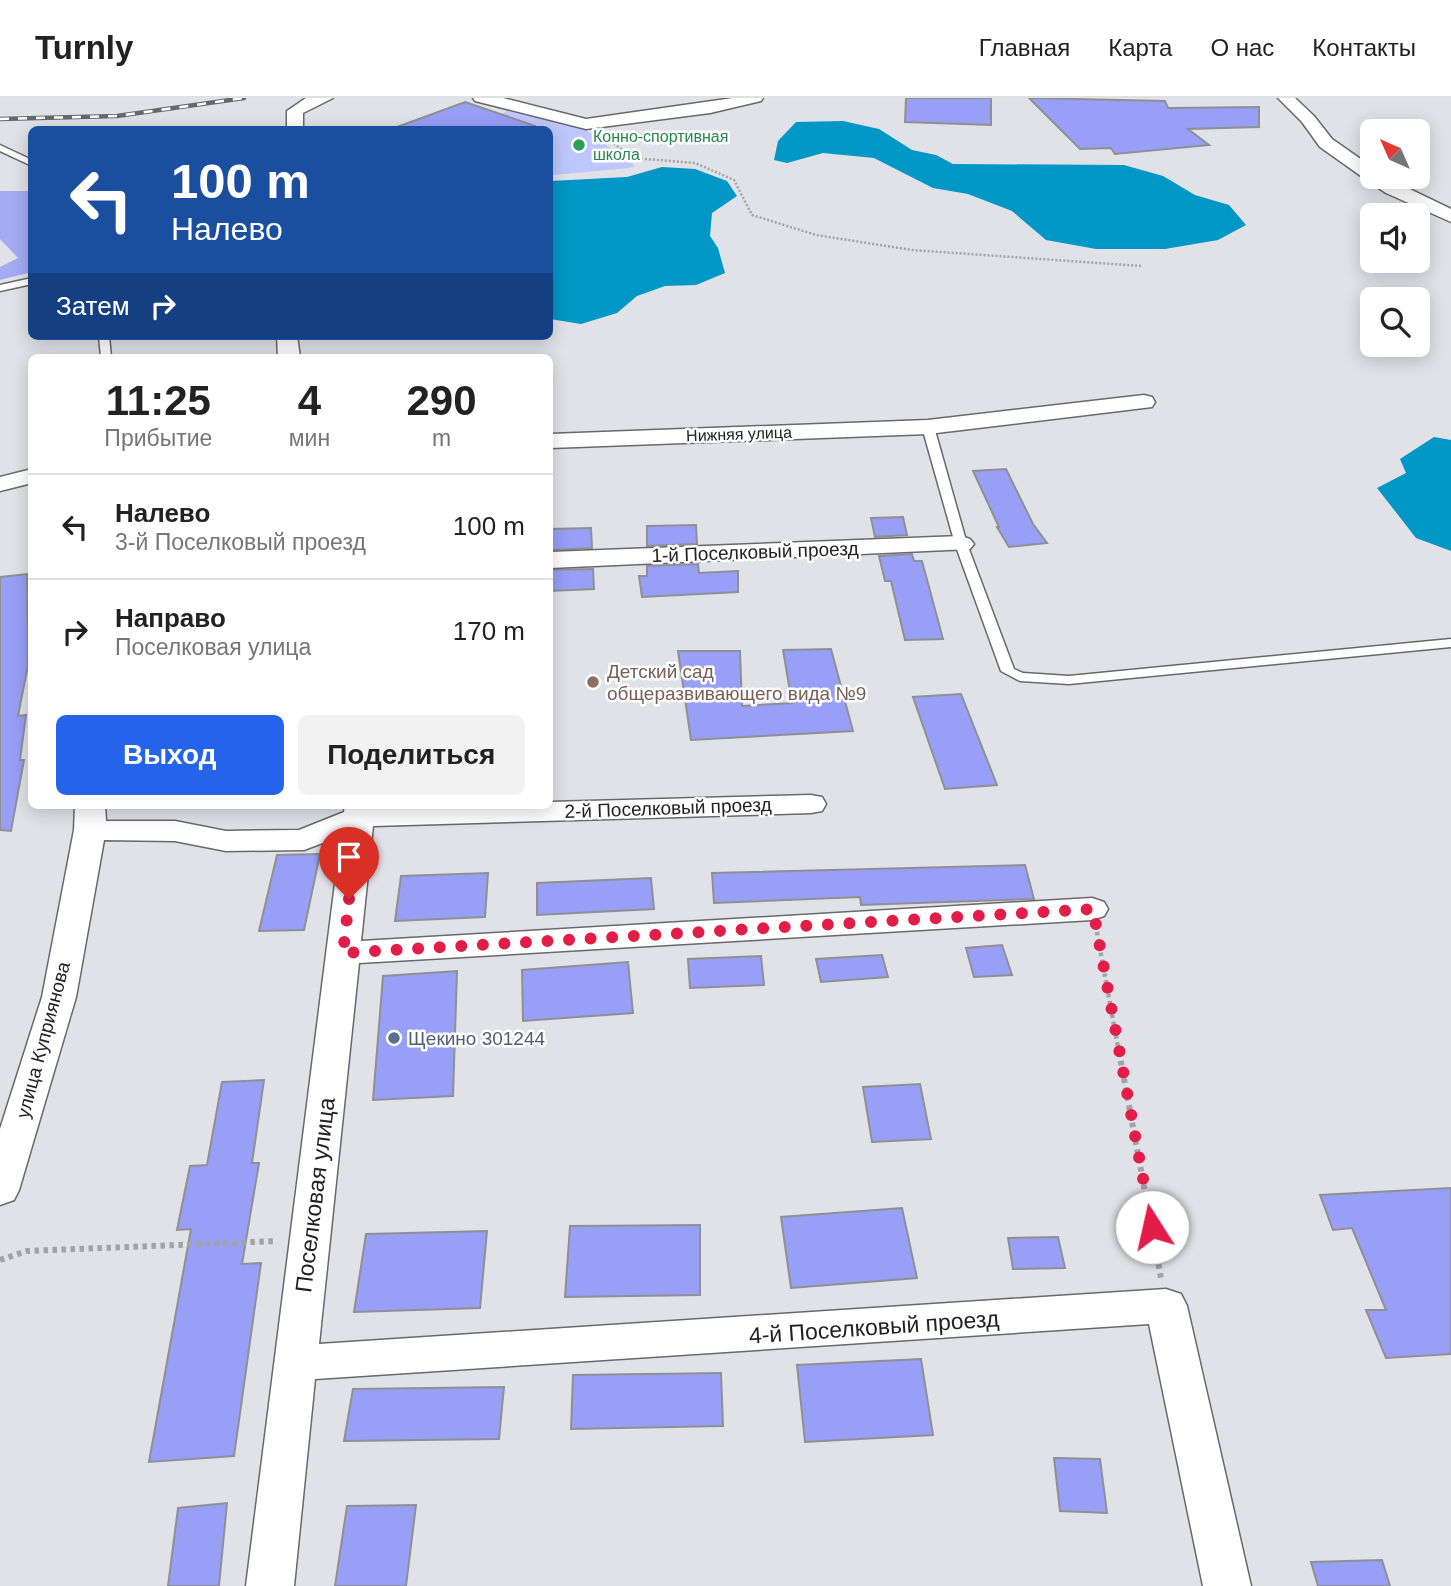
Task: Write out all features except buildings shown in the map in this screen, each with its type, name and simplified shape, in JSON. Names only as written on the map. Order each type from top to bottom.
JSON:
[{"type":"street","points":[[295,126],[295,111],[306,103],[325,98]]},
{"type":"street","points":[[481,98],[586,124],[710,108],[755,98]]},
{"type":"street","points":[[1286,98],[1308,119],[1326,143],[1360,167]]},
{"type":"street","points":[[1392,189],[1451,216]]},
{"type":"street","name":"Нижняя улица","points":[[553,441],[928,427],[1144,402]]},
{"type":"street","points":[[0,484],[28,477]]},
{"type":"street","name":"1-й Поселковый проезд","points":[[553,560],[961,544]]},
{"type":"street","name":"2-й Поселковый проезд","points":[[553,808],[810,804]]},
{"type":"street","name":"2-й Поселковый проезд","points":[[359,811],[488,809]]},
{"type":"street","points":[[90,818],[226,841],[304,840],[359,811]]},
{"type":"street","name":"Поселковая улица","points":[[270,1586],[359,811]]},
{"type":"street","name":"улица Куприянова","points":[[0,1190],[59,997],[90,818]]},
{"type":"street","points":[[343,953],[1093,909]]},
{"type":"street","points":[[1166,1306],[1227,1586]]},
{"type":"street","name":"4-й Поселковый проезд","points":[[296,1363],[1166,1306]]},
{"type":"lane","points":[[0,148],[28,162]]},
{"type":"lane","points":[[0,288],[28,282]]},
{"type":"lane","points":[[928,427],[961,544],[1008,671],[1020,677],[1069,680],[1451,643]]},
{"type":"path","points":[[586,124],[634,158],[695,163],[734,180],[752,215],[816,235],[912,250],[1141,267]]},
{"type":"path","points":[[1093,909],[1166,1306]]},
{"type":"path","points":[[0,1260],[27,1251],[310,1240]]},
{"type":"shaded area","name":"Конно-спортивная школа","points":[[510,110],[579,125],[635,166],[554,175],[553,126],[474,126]]},
{"type":"shaded area","points":[[843,121],[879,129],[912,150],[936,155],[953,164],[1124,165],[1163,176],[1195,195],[1229,205],[1246,225],[1218,240],[1165,249],[1096,249],[1046,240],[1012,211],[968,194],[933,188],[874,158],[823,153],[787,163],[774,160],[778,141],[796,122]]},
{"type":"shaded area","points":[[662,167],[695,169],[727,181],[737,196],[712,213],[710,236],[718,248],[725,273],[696,285],[665,286],[637,296],[617,313],[581,324],[553,319],[553,181],[627,177]]},
{"type":"shaded area","points":[[0,191],[28,191],[28,273],[0,280],[0,267],[18,258],[0,239]]},
{"type":"shaded area","points":[[1434,437],[1451,440],[1451,551],[1416,538],[1377,488],[1406,473],[1400,459]]},
{"type":"railway","points":[[0,119],[117,116],[244,98]]},
{"type":"place","name":"Конно-спортивная школа","points":[[579,145]]},
{"type":"place","name":"Детский сад общеразвивающего вида №9","points":[[593,682]]},
{"type":"place","name":"Щекино 301244","points":[[394,1038]]},
{"type":"route","points":[[349,899],[343,953],[1093,909],[1152,1227]]}]
